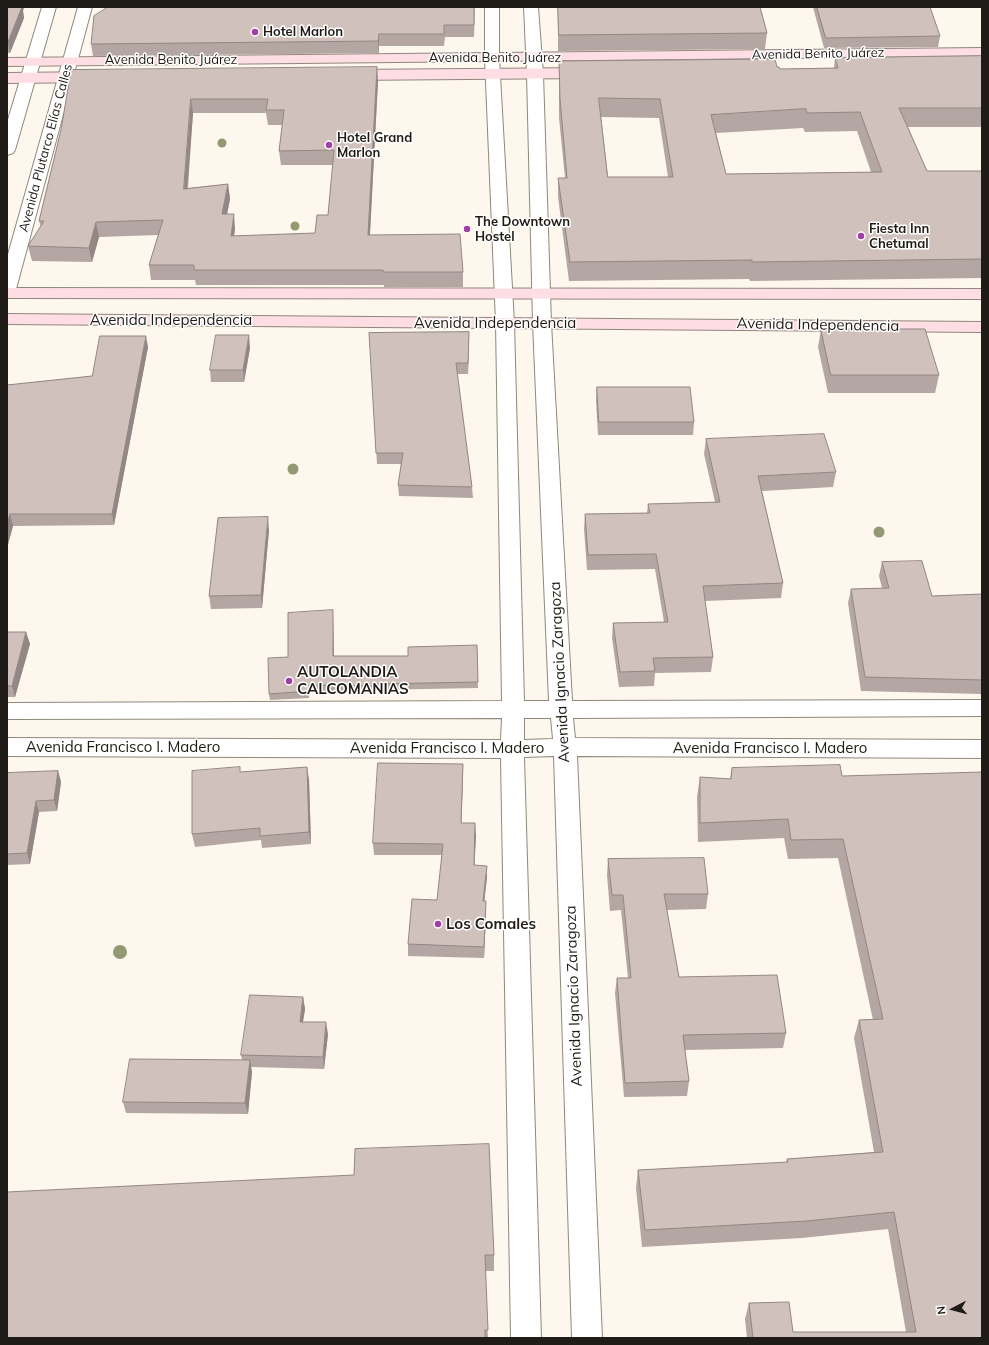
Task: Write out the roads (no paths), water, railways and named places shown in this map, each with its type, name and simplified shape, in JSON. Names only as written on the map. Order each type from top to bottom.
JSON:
[{"type":"main road","name":"Avenida Benito Juárez","points":[[7,62],[70,61],[534,66],[982,52]]},
{"type":"main road","name":"Avenida Benito Juárez","points":[[334,75],[492,66]]},
{"type":"main road","name":"Avenida Benito Juárez","points":[[534,66],[607,73]]},
{"type":"main road","name":"Avenida Benito Juárez","points":[[7,78],[113,77]]},
{"type":"main road","name":"Avenida Independencia","points":[[7,293],[541,292],[982,294]]},
{"type":"main road","points":[[718,293],[726,324]]},
{"type":"main road","name":"Avenida Independencia","points":[[7,319],[982,327]]},
{"type":"street","points":[[7,150],[49,7]]},
{"type":"street","name":"Avenida Plutarco Elías Calles","points":[[7,290],[85,7]]},
{"type":"street","points":[[492,7],[492,66],[506,323],[513,710],[512,749],[526,1338]]},
{"type":"street","name":"Avenida Ignacio Zaragoza","points":[[531,7],[542,323],[561,710],[565,747],[587,1338]]},
{"type":"street","points":[[7,711],[982,708]]},
{"type":"street","name":"Avenida Francisco I. Madero","points":[[7,747],[982,749]]},
{"type":"place","name":"Hotel Marlon","points":[[255,32]]},
{"type":"place","name":"Hotel Grand Marlon","points":[[329,145]]},
{"type":"place","name":"The Downtown Hostel","points":[[467,229]]},
{"type":"place","name":"Fiesta Inn Chetumal","points":[[861,236]]},
{"type":"place","name":"AUTOLANDIA CALCOMANIAS","points":[[289,681]]},
{"type":"place","name":"Los Comales","points":[[438,924]]}]
